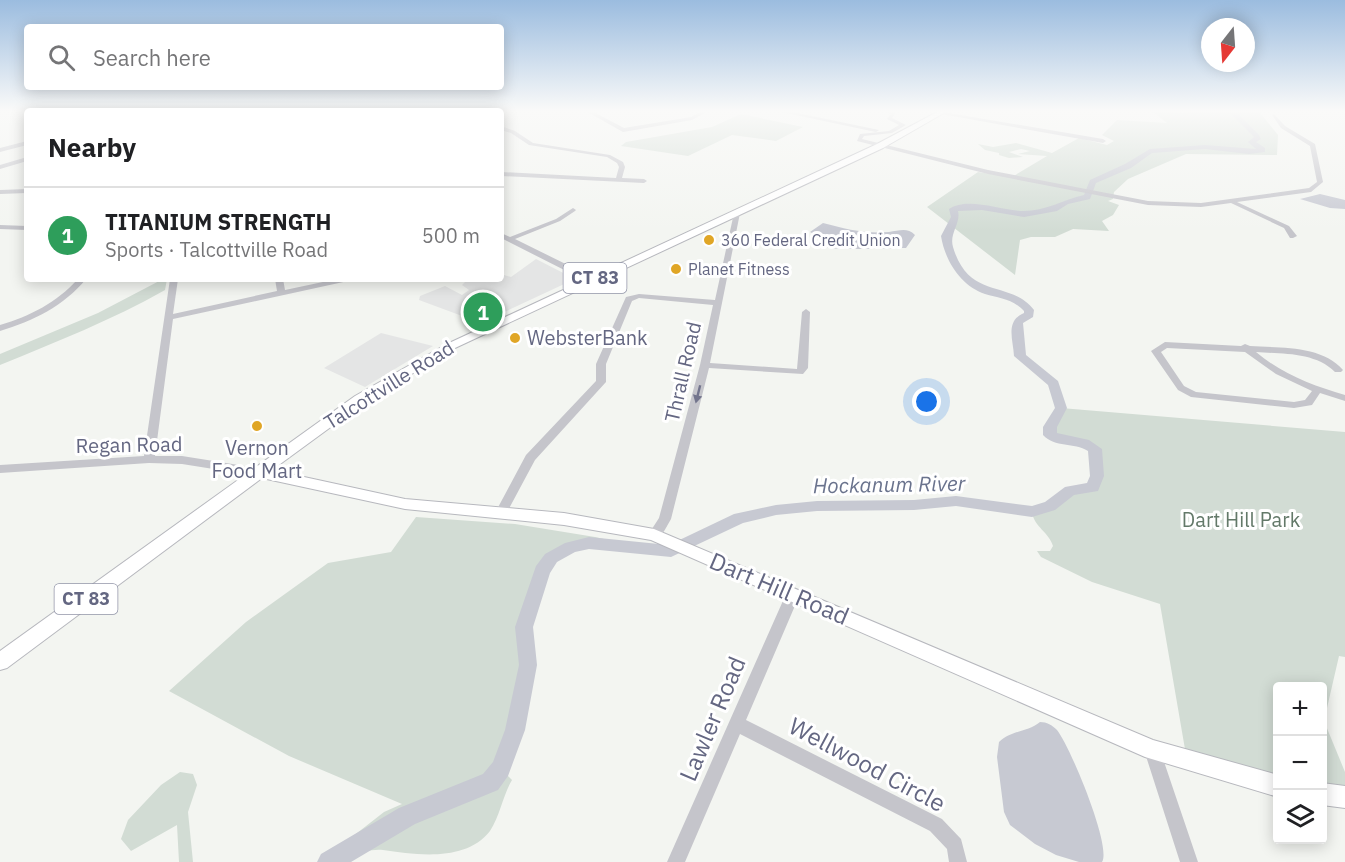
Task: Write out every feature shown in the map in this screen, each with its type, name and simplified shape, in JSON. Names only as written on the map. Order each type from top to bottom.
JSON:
[{"type":"main road","name":"Talcottville Road","points":[[0,662],[360,399],[432,357],[591,280],[873,150]]},
{"type":"main road","name":"Dart Hill Road","points":[[258,472],[405,504],[564,519],[654,535],[1152,750],[1273,785]]},
{"type":"main road","points":[[1327,795],[1345,797]]},
{"type":"street","points":[[573,150],[596,153],[615,159],[622,167],[618,180]]},
{"type":"street","points":[[894,150],[988,172],[1166,204],[1233,202],[1311,190],[1320,182],[1314,150]]},
{"type":"street","points":[[0,167],[24,160]]},
{"type":"street","points":[[504,174],[644,181]]},
{"type":"street","points":[[0,192],[24,191]]},
{"type":"street","points":[[1233,202],[1287,227],[1293,236]]},
{"type":"street","points":[[510,239],[558,220],[573,210]]},
{"type":"street","name":"Thrall Road","points":[[654,535],[665,519],[705,365],[737,213]]},
{"type":"street","points":[[0,227],[24,228]]},
{"type":"street","points":[[504,236],[591,280]]},
{"type":"street","points":[[0,328],[63,301],[79,282]]},
{"type":"street","points":[[149,459],[174,282]]},
{"type":"street","points":[[279,282],[281,293]]},
{"type":"street","points":[[169,317],[334,282]]},
{"type":"street","points":[[501,513],[530,458],[601,382],[601,364],[629,299],[639,296],[717,303]]},
{"type":"street","points":[[705,365],[800,372],[803,368],[806,312]]},
{"type":"street","points":[[1317,390],[1308,403],[1294,405],[1194,395],[1181,388],[1156,351],[1165,345],[1244,345],[1314,355],[1329,361],[1338,370]]},
{"type":"street","points":[[1244,345],[1279,372],[1317,390],[1345,398]]},
{"type":"street","name":"Regan Road","points":[[0,469],[149,459],[182,460],[258,472]]},
{"type":"street","name":"Lawler Road","points":[[676,862],[793,594]]},
{"type":"street","name":"Wellwood Circle","points":[[737,724],[936,825],[955,845],[958,862]]},
{"type":"street","points":[[1152,750],[1189,862]]},
{"type":"shaded area","points":[[1320,194],[1345,200],[1345,209],[1330,208],[1300,199]]},
{"type":"shaded area","points":[[823,223],[864,232],[906,230],[915,235],[906,248],[831,248],[826,247],[830,242],[810,232]]},
{"type":"shaded area","points":[[536,259],[575,279],[481,323],[419,300],[420,296],[445,286],[462,295],[469,290],[462,285],[465,282],[504,282],[504,275],[511,277]]},
{"type":"shaded area","points":[[381,333],[433,346],[365,387],[324,368]]},
{"type":"shaded area","points":[[1040,722],[1049,724],[1057,730],[1071,755],[1096,818],[1101,837],[1102,862],[1079,862],[1056,855],[1035,844],[1010,825],[1004,812],[997,757],[999,742],[1009,735]]},
{"type":"green space","points":[[649,150],[700,150],[688,156]]},
{"type":"green space","points":[[986,150],[1016,150],[1009,152],[1023,157],[1009,158]]},
{"type":"green space","points":[[1027,150],[1052,153],[1057,150],[1277,150],[1277,155],[1186,154],[1128,179],[1114,192],[1113,199],[1108,201],[1119,205],[1113,215],[1102,221],[1109,231],[1073,229],[1055,237],[1031,237],[1020,240],[1015,275],[927,207],[978,172],[1012,177],[1047,156],[1018,154],[1030,151]]},
{"type":"green space","points":[[157,282],[166,282],[165,290],[125,311],[0,365],[0,354],[98,313]]},
{"type":"green space","name":"Dart Hill Park","points":[[1061,408],[1345,432],[1345,657],[1339,656],[1327,708],[1327,682],[1273,682],[1273,776],[1186,755],[1160,604],[1092,582],[1041,557],[1037,551],[1050,551],[1053,546],[1036,522],[1032,512],[1044,508],[1069,491],[1090,487],[1096,483],[1094,447],[1055,437],[1050,434],[1050,427]]},
{"type":"green space","points":[[416,517],[515,524],[640,547],[584,543],[554,556],[545,563],[524,627],[528,659],[526,678],[515,730],[501,769],[512,780],[490,831],[480,841],[468,848],[440,854],[375,850],[350,853],[341,862],[320,862],[384,812],[402,804],[289,756],[169,691],[246,622],[328,563],[391,552]]},
{"type":"green space","name":"Dart Hill Park","points":[[1327,728],[1345,772],[1345,786],[1327,784]]},
{"type":"green space","points":[[180,772],[193,774],[197,785],[188,812],[193,862],[179,862],[177,825],[131,851],[121,839],[128,820],[161,785]]},
{"type":"waterway","name":"Hockanum River","points":[[329,862],[407,816],[490,782],[501,769],[515,730],[528,665],[524,627],[542,571],[551,558],[571,547],[589,543],[671,551],[739,518],[776,510],[817,506],[914,505],[956,501],[1032,512],[1050,506],[1070,491],[1093,487],[1097,476],[1095,449],[1084,443],[1061,440],[1050,435],[1050,427],[1061,408],[1054,384],[1020,356],[1017,323],[1019,319],[1029,315],[1029,310],[1013,298],[989,292],[969,280],[953,259],[946,236],[955,217],[953,209],[982,207],[1024,214],[1054,209],[1065,202],[1087,197],[1093,182],[1128,166],[1150,151],[1161,150]]},
{"type":"waterway","name":"Hockanum River","points":[[1233,150],[1261,150]]},
{"type":"place","name":"360 Federal Credit Union","points":[[709,240]]},
{"type":"place","name":"Planet Fitness","points":[[676,269]]},
{"type":"place","name":"TITANIUM STRENGTH","points":[[483,312]]},
{"type":"place","name":"WebsterBank","points":[[515,338]]},
{"type":"place","name":"Vernon Food Mart","points":[[257,426]]}]
